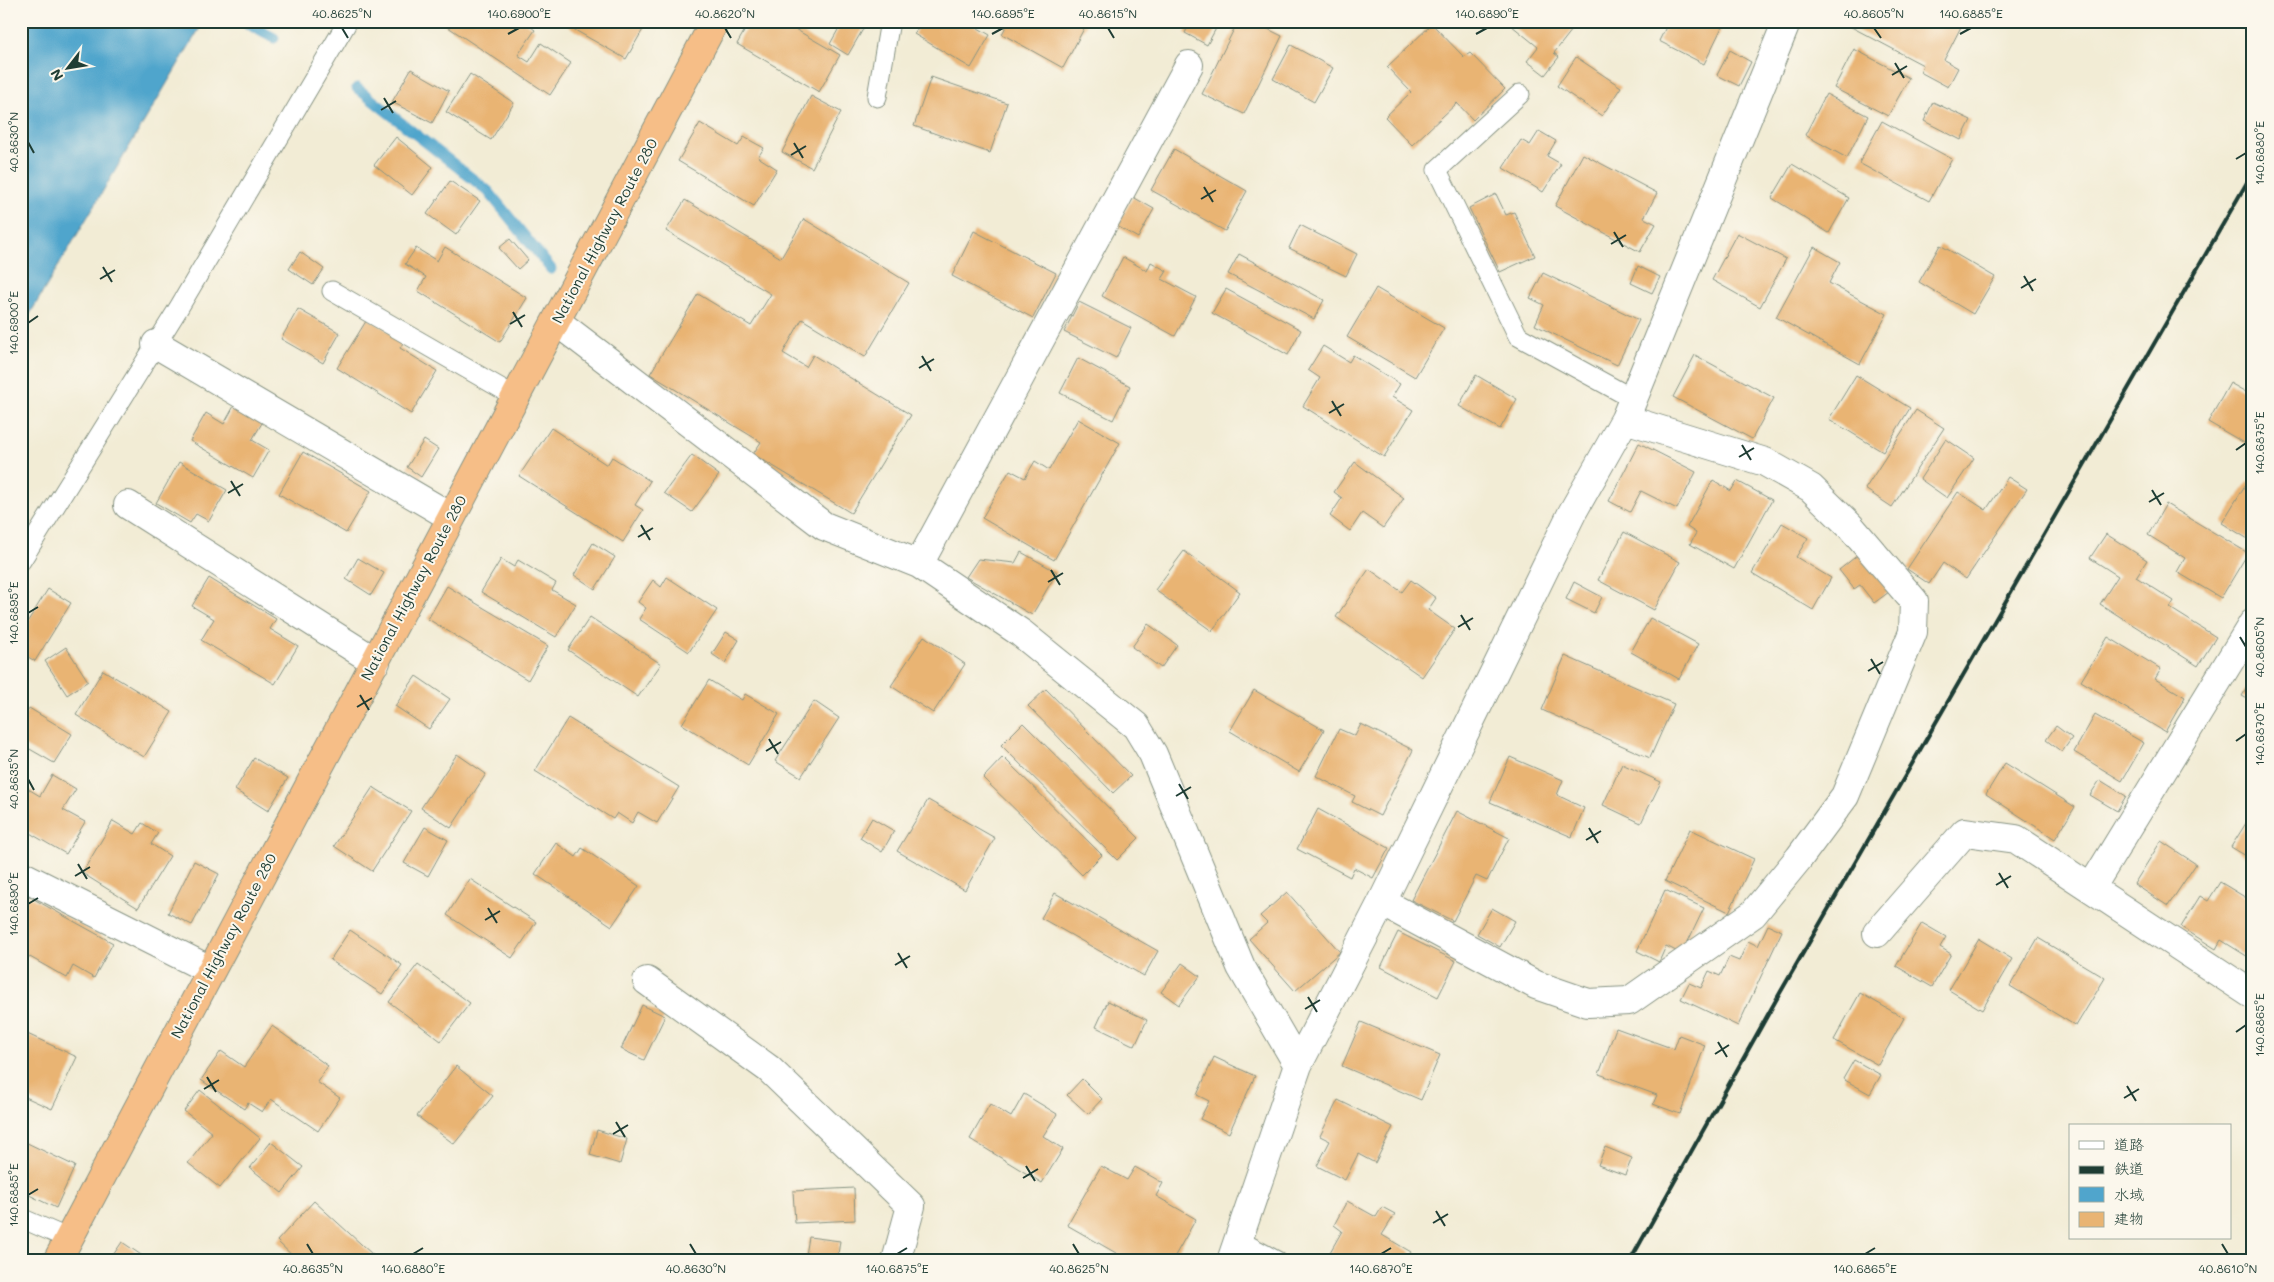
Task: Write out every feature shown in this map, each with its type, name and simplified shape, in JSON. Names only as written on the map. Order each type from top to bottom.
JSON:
[{"type":"highway","name":"National Highway Route 280","points":[[63,1250],[715,21]]},
{"type":"street","points":[[1235,1250],[1298,1065],[1382,902],[1572,513],[1629,409],[1787,21]]},
{"type":"street","points":[[919,564],[1189,65]]},
{"type":"street","points":[[557,322],[824,526],[919,564],[1021,633],[1136,726],[1153,754],[1241,967],[1298,1065]]},
{"type":"street","points":[[156,344],[451,517]]},
{"type":"street","points":[[1382,902],[1536,985],[1588,1003],[1628,1001],[1753,914],[1799,858],[1845,796],[1913,632],[1914,601],[1850,526],[1810,488],[1765,462],[1629,409]]},
{"type":"street","points":[[128,505],[376,662]]},
{"type":"street","points":[[2091,888],[2253,624]]},
{"type":"street","points":[[1877,933],[1964,832],[2016,839],[2253,996]]},
{"type":"street","points":[[21,874],[210,970]]},
{"type":"street","points":[[647,981],[769,1069],[911,1206],[896,1261]]},
{"type":"lane","points":[[21,561],[156,344],[348,21]]},
{"type":"lane","points":[[876,98],[890,21]]},
{"type":"lane","points":[[1520,94],[1437,170],[1518,336],[1629,409]]},
{"type":"lane","points":[[332,291],[516,397]]},
{"type":"lane","points":[[21,1218],[63,1250]]},
{"type":"lane","points":[[1235,1250],[1276,1261]]},
{"type":"water","points":[[21,21],[204,21],[21,329]]},
{"type":"building","points":[[439,21],[523,21],[535,30],[518,55],[529,62],[541,43],[571,63],[550,95]]},
{"type":"building","points":[[559,21],[636,21],[645,26],[626,59]]},
{"type":"building","points":[[750,21],[781,21],[840,55],[819,92],[737,44]]},
{"type":"building","points":[[843,21],[861,21],[866,24],[848,55],[830,44]]},
{"type":"building","points":[[922,21],[966,21],[990,35],[971,68],[914,34]]},
{"type":"building","points":[[1009,21],[1088,21],[1063,68],[1002,34]]},
{"type":"building","points":[[1191,21],[1220,21],[1207,45],[1185,33]]},
{"type":"building","points":[[1238,21],[1252,21],[1282,36],[1244,114],[1202,94]]},
{"type":"building","points":[[1506,21],[1579,21],[1554,53],[1559,57],[1545,75],[1527,61],[1538,47]]},
{"type":"building","points":[[1669,21],[1725,21],[1704,64],[1659,41]]},
{"type":"building","points":[[1840,21],[1964,21],[1944,60],[1958,68],[1948,87],[1920,72],[1923,65]]},
{"type":"building","points":[[1432,24],[1464,57],[1470,53],[1505,89],[1473,120],[1457,103],[1412,145],[1385,117],[1411,92],[1387,67]]},
{"type":"building","points":[[1291,45],[1333,68],[1314,102],[1273,79]]},
{"type":"building","points":[[1854,49],[1909,78],[1888,116],[1834,88]]},
{"type":"building","points":[[1730,50],[1751,62],[1739,86],[1717,75]]},
{"type":"building","points":[[1576,57],[1621,87],[1602,116],[1557,86]]},
{"type":"building","points":[[411,69],[449,91],[432,123],[392,102]]},
{"type":"building","points":[[470,74],[514,103],[491,140],[446,112]]},
{"type":"building","points":[[931,77],[1007,103],[990,153],[914,126]]},
{"type":"building","points":[[1826,94],[1868,116],[1847,158],[1805,135]]},
{"type":"building","points":[[811,96],[841,112],[812,168],[782,152]]},
{"type":"building","points":[[1933,102],[1971,120],[1961,140],[1924,121]]},
{"type":"building","points":[[1882,121],[1952,159],[1929,201],[1859,163]]},
{"type":"building","points":[[700,123],[738,146],[744,137],[764,148],[758,157],[777,169],[754,206],[678,161]]},
{"type":"building","points":[[1539,131],[1556,141],[1547,156],[1561,164],[1543,192],[1503,168],[1521,140],[1530,145]]},
{"type":"building","points":[[396,137],[433,167],[412,195],[374,165]]},
{"type":"building","points":[[1174,149],[1247,191],[1225,231],[1151,190]]},
{"type":"building","points":[[1583,154],[1657,193],[1644,218],[1656,224],[1640,252],[1555,206]]},
{"type":"building","points":[[1792,164],[1849,198],[1829,233],[1772,198]]},
{"type":"building","points":[[450,181],[480,201],[456,235],[427,214]]},
{"type":"building","points":[[1496,194],[1506,215],[1514,212],[1535,256],[1500,272],[1469,208]]},
{"type":"building","points":[[1133,197],[1154,209],[1138,238],[1117,226]]},
{"type":"building","points":[[685,200],[781,258],[804,219],[909,283],[865,357],[802,319],[783,353],[806,367],[813,355],[911,415],[851,513],[753,454],[761,442],[650,374],[698,294],[751,326],[771,294],[666,231]]},
{"type":"building","points":[[1300,225],[1357,254],[1346,276],[1289,248]]},
{"type":"building","points":[[974,231],[1056,273],[1033,318],[952,276]]},
{"type":"building","points":[[1737,233],[1786,259],[1760,307],[1712,280]]},
{"type":"building","points":[[510,239],[528,260],[518,269],[499,248]]},
{"type":"building","points":[[1940,245],[1995,277],[1973,314],[1919,282]]},
{"type":"building","points":[[445,247],[527,298],[500,342],[418,291],[426,277],[405,264],[416,248],[437,261]]},
{"type":"building","points":[[1814,247],[1840,262],[1829,283],[1887,314],[1860,364],[1776,317]]},
{"type":"building","points":[[300,252],[324,269],[313,285],[289,269]]},
{"type":"building","points":[[1239,254],[1324,300],[1314,319],[1228,274]]},
{"type":"building","points":[[1123,257],[1147,271],[1151,262],[1167,271],[1162,279],[1196,297],[1175,336],[1102,296]]},
{"type":"building","points":[[1638,266],[1660,277],[1652,293],[1631,283]]},
{"type":"building","points":[[1543,273],[1639,320],[1617,365],[1535,325],[1544,305],[1530,298]]},
{"type":"building","points":[[1376,288],[1444,328],[1415,377],[1347,337]]},
{"type":"building","points":[[1226,289],[1301,330],[1288,355],[1212,313]]},
{"type":"building","points":[[1079,302],[1131,328],[1116,358],[1064,332]]},
{"type":"building","points":[[298,309],[340,333],[323,363],[281,339]]},
{"type":"building","points":[[368,318],[404,341],[400,348],[437,371],[411,414],[337,368]]},
{"type":"building","points":[[1323,346],[1349,362],[1353,355],[1400,384],[1392,397],[1413,410],[1384,457],[1303,406],[1320,378],[1308,370]]},
{"type":"building","points":[[1695,355],[1774,398],[1752,439],[1673,397]]},
{"type":"building","points":[[1078,358],[1130,386],[1113,420],[1060,393]]},
{"type":"building","points":[[1476,375],[1517,399],[1500,429],[1459,406]]},
{"type":"building","points":[[1856,375],[1910,408],[1883,452],[1829,419]]},
{"type":"building","points":[[2230,383],[2253,396],[2253,448],[2208,422]]},
{"type":"building","points":[[234,406],[262,423],[252,440],[269,450],[253,478],[190,441],[206,413],[224,424]]},
{"type":"building","points":[[1916,410],[1944,428],[1892,507],[1865,489]]},
{"type":"building","points":[[1078,419],[1120,443],[1054,560],[982,518],[1010,470],[1025,478],[1035,461],[1049,470]]},
{"type":"building","points":[[551,428],[607,465],[612,457],[650,481],[635,505],[643,510],[623,542],[519,476]]},
{"type":"building","points":[[1946,439],[1974,458],[1947,498],[1920,479]]},
{"type":"building","points":[[424,440],[438,449],[421,477],[407,467]]},
{"type":"building","points":[[1639,443],[1696,472],[1677,509],[1641,491],[1630,512],[1609,501]]},
{"type":"building","points":[[303,452],[371,491],[346,533],[279,494]]},
{"type":"building","points":[[692,455],[719,475],[692,512],[664,493]]},
{"type":"building","points":[[179,462],[227,490],[209,521],[196,514],[190,523],[156,503]]},
{"type":"building","points":[[1355,462],[1404,498],[1383,528],[1362,513],[1350,531],[1330,516],[1342,498],[1334,492]]},
{"type":"building","points":[[2008,477],[2027,489],[1966,579],[1943,563],[1929,584],[1907,569],[1958,492],[1986,510]]},
{"type":"building","points":[[1713,480],[1731,491],[1737,481],[1772,500],[1734,569],[1690,544],[1696,533],[1687,527]]},
{"type":"building","points":[[2247,482],[2253,485],[2253,542],[2222,523]]},
{"type":"building","points":[[2166,504],[2248,553],[2221,598],[2177,572],[2185,558],[2148,535]]},
{"type":"building","points":[[1782,523],[1808,538],[1796,557],[1831,578],[1813,610],[1752,573]]},
{"type":"building","points":[[1624,532],[1680,562],[1654,610],[1598,580]]},
{"type":"building","points":[[2106,534],[2147,560],[2136,577],[2174,601],[2170,608],[2216,637],[2198,666],[2100,604],[2118,576],[2090,558]]},
{"type":"building","points":[[593,543],[615,557],[595,589],[574,575]]},
{"type":"building","points":[[1184,551],[1240,592],[1212,631],[1155,590]]},
{"type":"building","points":[[1021,552],[1057,572],[1032,615],[966,577],[978,559],[1015,563]]},
{"type":"building","points":[[1859,554],[1889,592],[1874,603],[1860,585],[1854,589],[1839,570]]},
{"type":"building","points":[[358,558],[384,573],[371,595],[346,579]]},
{"type":"building","points":[[501,559],[514,567],[518,560],[556,583],[552,590],[576,604],[556,637],[481,592]]},
{"type":"building","points":[[1369,569],[1402,592],[1411,580],[1436,598],[1428,610],[1455,629],[1422,677],[1336,617]]},
{"type":"building","points":[[667,577],[717,610],[689,652],[639,619],[646,608],[638,602],[653,580],[661,587]]},
{"type":"building","points":[[209,578],[276,619],[270,629],[298,646],[275,684],[201,640],[214,619],[192,606]]},
{"type":"building","points":[[1574,582],[1602,597],[1594,613],[1566,599]]},
{"type":"building","points":[[447,586],[548,646],[528,680],[428,619]]},
{"type":"building","points":[[48,589],[71,603],[35,661],[21,653],[21,632]]},
{"type":"building","points":[[590,617],[661,664],[638,697],[568,650]]},
{"type":"building","points":[[1650,618],[1698,644],[1679,679],[1631,652]]},
{"type":"building","points":[[1148,624],[1177,645],[1161,668],[1132,647]]},
{"type":"building","points":[[726,632],[739,640],[725,663],[712,654]]},
{"type":"building","points":[[924,636],[965,664],[933,713],[891,686]]},
{"type":"building","points":[[2108,637],[2161,669],[2155,679],[2185,697],[2165,732],[2081,681]]},
{"type":"building","points":[[66,647],[88,681],[67,695],[45,661]]},
{"type":"building","points":[[1565,656],[1674,704],[1650,758],[1542,710]]},
{"type":"building","points":[[103,670],[172,712],[144,757],[76,715]]},
{"type":"building","points":[[416,676],[450,699],[429,729],[395,706]]},
{"type":"building","points":[[2253,677],[2253,702],[2242,696]]},
{"type":"building","points":[[709,680],[742,700],[745,694],[779,714],[748,765],[682,724]]},
{"type":"building","points":[[1046,689],[1131,776],[1113,793],[1028,706]]},
{"type":"building","points":[[1254,690],[1324,730],[1299,772],[1230,731]]},
{"type":"building","points":[[814,701],[839,718],[801,777],[775,761]]},
{"type":"building","points":[[29,708],[72,734],[54,763],[21,744],[21,720]]},
{"type":"building","points":[[2095,715],[2144,743],[2122,781],[2074,752]]},
{"type":"building","points":[[568,718],[679,787],[657,823],[638,812],[632,823],[617,813],[613,819],[535,771]]},
{"type":"building","points":[[1023,723],[1139,838],[1117,860],[1001,745]]},
{"type":"building","points":[[1361,724],[1413,750],[1380,816],[1352,802],[1355,796],[1316,776],[1339,729],[1355,736]]},
{"type":"building","points":[[2056,726],[2072,738],[2062,752],[2046,740]]},
{"type":"building","points":[[457,754],[486,774],[451,828],[421,808]]},
{"type":"building","points":[[1003,757],[1102,855],[1082,875],[983,778]]},
{"type":"building","points":[[1510,757],[1563,780],[1557,795],[1584,808],[1572,837],[1490,802]]},
{"type":"building","points":[[254,758],[288,778],[268,811],[235,790]]},
{"type":"building","points":[[2005,763],[2075,807],[2055,839],[1986,794]]},
{"type":"building","points":[[1622,764],[1661,782],[1641,823],[1603,805]]},
{"type":"building","points":[[52,775],[76,789],[63,810],[85,822],[66,854],[21,828],[21,793],[25,787],[40,796]]},
{"type":"building","points":[[2100,780],[2126,796],[2117,811],[2090,795]]},
{"type":"building","points":[[373,787],[411,811],[372,871],[334,846]]},
{"type":"building","points":[[928,800],[995,838],[965,890],[897,851]]},
{"type":"building","points":[[1318,809],[1389,848],[1373,878],[1354,868],[1350,877],[1297,849]]},
{"type":"building","points":[[1457,811],[1509,838],[1487,881],[1476,876],[1453,921],[1411,900]]},
{"type":"building","points":[[2253,812],[2253,860],[2231,847]]},
{"type":"building","points":[[872,818],[894,831],[882,852],[860,838]]},
{"type":"building","points":[[113,821],[135,834],[142,823],[158,833],[151,844],[170,856],[138,908],[82,873]]},
{"type":"building","points":[[425,827],[448,840],[428,876],[404,863]]},
{"type":"building","points":[[1690,829],[1754,859],[1729,912],[1665,881]]},
{"type":"building","points":[[2161,841],[2196,864],[2168,906],[2134,884]]},
{"type":"building","points":[[556,843],[576,857],[582,848],[639,886],[612,926],[535,874]]},
{"type":"building","points":[[194,861],[219,874],[192,925],[168,913]]},
{"type":"building","points":[[470,879],[536,922],[512,958],[447,915]]},
{"type":"building","points":[[2220,882],[2253,902],[2253,960],[2221,940],[2216,949],[2181,927],[2200,896],[2208,901]]},
{"type":"building","points":[[1665,890],[1704,908],[1682,954],[1666,946],[1659,962],[1637,951]]},
{"type":"building","points":[[21,892],[113,943],[94,978],[73,966],[67,978],[21,952]]},
{"type":"building","points":[[1287,892],[1340,952],[1295,991],[1249,939],[1267,923],[1260,916]]},
{"type":"building","points":[[1055,893],[1158,951],[1144,976],[1041,918]]},
{"type":"building","points":[[1492,908],[1515,921],[1500,947],[1477,934]]},
{"type":"building","points":[[1922,923],[1946,937],[1940,947],[1951,954],[1932,987],[1896,966]]},
{"type":"building","points":[[1768,925],[1782,931],[1738,1026],[1681,999],[1689,983],[1701,988],[1709,971],[1720,976],[1729,957],[1739,961],[1748,941],[1758,946]]},
{"type":"building","points":[[350,930],[402,965],[382,994],[330,960]]},
{"type":"building","points":[[1398,932],[1456,961],[1438,997],[1381,967]]},
{"type":"building","points":[[2038,938],[2105,978],[2076,1026],[2010,986]]},
{"type":"building","points":[[1979,939],[2012,959],[1982,1010],[1949,990]]},
{"type":"building","points":[[1182,963],[1200,976],[1179,1005],[1161,992]]},
{"type":"building","points":[[418,964],[470,1003],[441,1041],[389,1002]]},
{"type":"building","points":[[1860,993],[1904,1018],[1878,1065],[1834,1040]]},
{"type":"building","points":[[1108,1001],[1147,1020],[1135,1046],[1096,1027]]},
{"type":"building","points":[[642,1005],[665,1016],[644,1060],[621,1049]]},
{"type":"building","points":[[1361,1022],[1440,1055],[1421,1100],[1342,1066]]},
{"type":"building","points":[[272,1026],[328,1066],[317,1082],[340,1098],[318,1131],[271,1099],[262,1112],[248,1103],[244,1109],[201,1080],[221,1051],[244,1067]]},
{"type":"building","points":[[1616,1028],[1674,1049],[1679,1035],[1705,1045],[1680,1114],[1653,1104],[1657,1095],[1599,1074]]},
{"type":"building","points":[[23,1032],[77,1057],[52,1109],[21,1095],[21,1037]]},
{"type":"building","points":[[1214,1057],[1255,1076],[1229,1133],[1200,1119],[1209,1101],[1197,1095]]},
{"type":"building","points":[[1854,1060],[1881,1075],[1870,1094],[1843,1079]]},
{"type":"building","points":[[456,1066],[493,1096],[454,1144],[417,1116]]},
{"type":"building","points":[[1082,1079],[1102,1099],[1088,1114],[1067,1095]]},
{"type":"building","points":[[200,1090],[260,1138],[220,1188],[188,1163],[212,1133],[184,1111]]},
{"type":"building","points":[[1024,1094],[1057,1114],[1043,1136],[1063,1149],[1042,1183],[970,1139],[990,1104],[1011,1117]]},
{"type":"building","points":[[1338,1100],[1393,1127],[1375,1163],[1358,1154],[1345,1180],[1317,1166],[1330,1141],[1320,1136]]},
{"type":"building","points":[[597,1130],[627,1139],[620,1164],[590,1155]]},
{"type":"building","points":[[21,1140],[75,1166],[56,1208],[21,1191]]},
{"type":"building","points":[[271,1142],[303,1167],[282,1193],[250,1168]]},
{"type":"building","points":[[1605,1147],[1632,1158],[1625,1175],[1598,1165]]},
{"type":"building","points":[[1101,1166],[1127,1180],[1135,1167],[1163,1183],[1156,1196],[1196,1219],[1172,1261],[1130,1261],[1067,1225]]},
{"type":"building","points":[[854,1188],[855,1220],[795,1223],[793,1191]]},
{"type":"building","points":[[314,1201],[373,1255],[367,1261],[298,1261],[277,1241]]},
{"type":"building","points":[[1347,1201],[1376,1217],[1382,1207],[1395,1214],[1382,1235],[1411,1252],[1406,1261],[1325,1261],[1342,1231],[1334,1225]]},
{"type":"building","points":[[809,1237],[840,1241],[837,1261],[805,1261]]},
{"type":"building","points":[[122,1242],[150,1261],[109,1261]]},
{"type":"waterway","points":[[242,21],[274,38]]},
{"type":"waterway","points":[[357,88],[488,191],[551,269]]},
{"type":"railway","points":[[1630,1261],[1780,993],[2253,172]]}]
